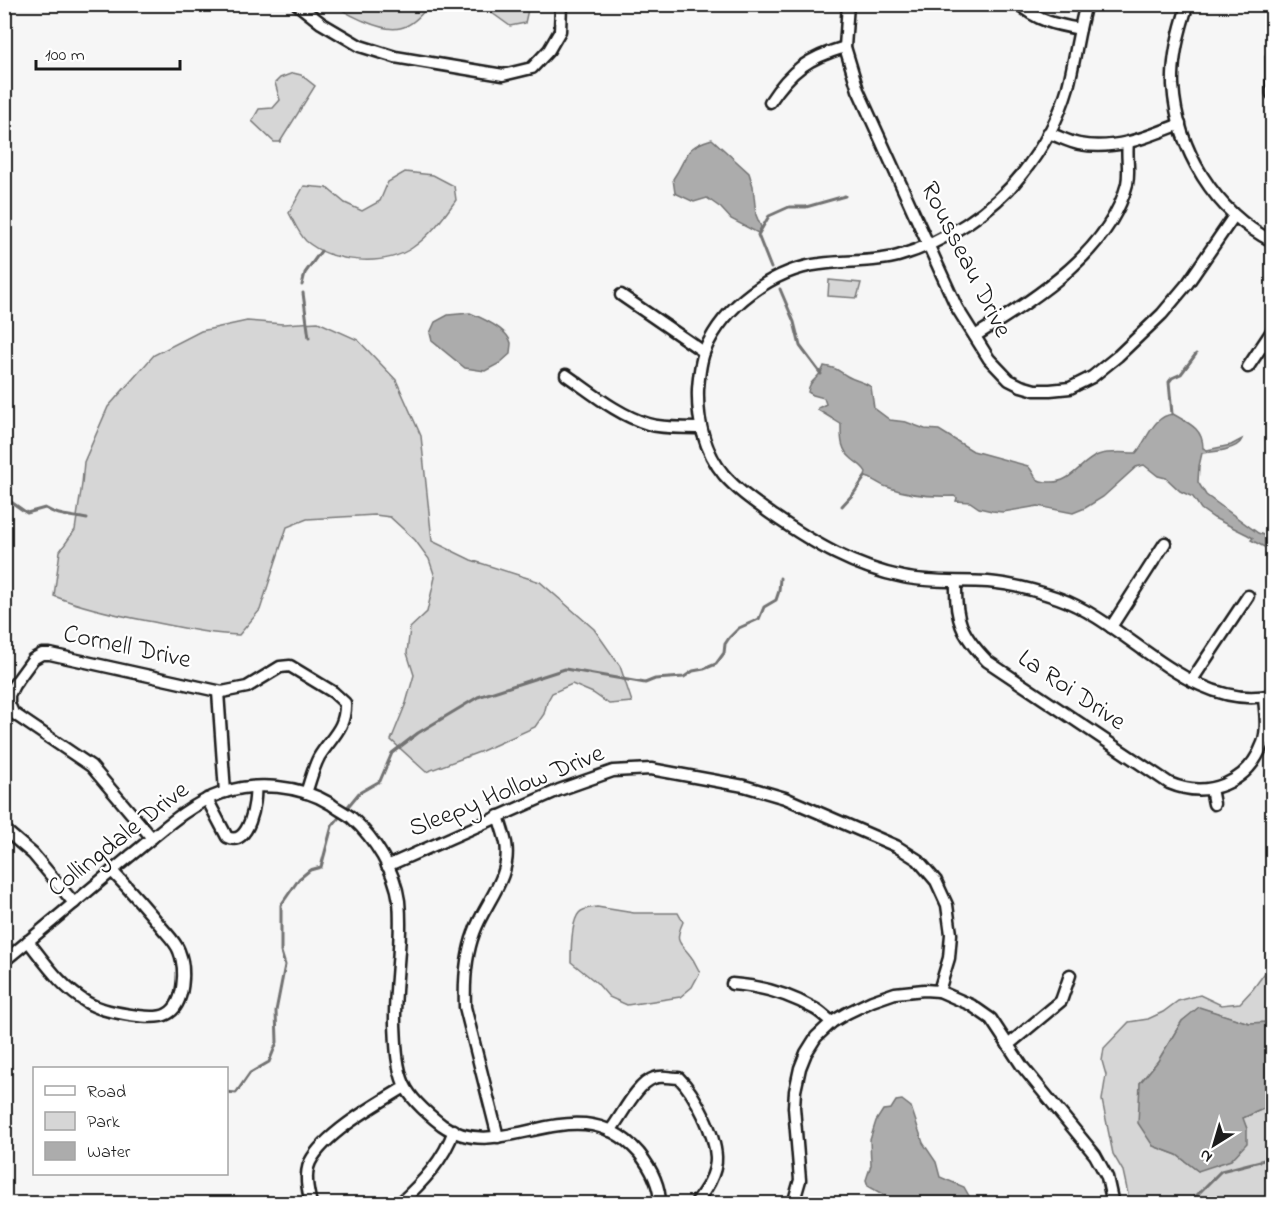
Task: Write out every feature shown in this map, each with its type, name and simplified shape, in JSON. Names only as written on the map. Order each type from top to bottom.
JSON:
[{"type":"street","points":[[297,4],[321,23],[360,46],[395,57],[503,75],[532,68],[549,50],[560,31],[561,4]]},
{"type":"street","name":"Rousseau Drive","points":[[848,4],[845,47],[858,90],[957,308],[989,359],[1009,380],[1035,390],[1070,388],[1092,377],[1162,314],[1188,282],[1234,216]]},
{"type":"street","points":[[1019,4],[1041,19],[1057,25],[1080,29]]},
{"type":"street","points":[[1086,4],[1067,90],[1048,133],[1021,176],[987,209],[941,239],[886,258],[855,263],[820,264],[786,273],[764,284],[732,309],[718,325],[704,352],[699,374],[700,428],[717,465],[746,496],[819,546],[857,565],[905,577],[956,582],[989,582],[1025,587],[1082,609],[1177,672],[1218,693],[1236,698],[1268,696]]},
{"type":"street","points":[[1188,4],[1177,42],[1173,86],[1180,124],[1188,149],[1205,179],[1225,207],[1234,216],[1272,241]]},
{"type":"street","points":[[770,102],[797,68],[817,56],[845,47]]},
{"type":"street","points":[[1272,56],[1272,94]]},
{"type":"street","points":[[1048,133],[1079,144],[1118,145],[1180,124]]},
{"type":"street","points":[[975,336],[1033,299],[1056,281],[1081,258],[1104,231],[1116,213],[1126,185],[1130,168],[1128,143]]},
{"type":"street","points":[[621,295],[704,352]]},
{"type":"street","points":[[1248,366],[1272,331]]},
{"type":"street","points":[[566,375],[629,417],[649,425],[700,428]]},
{"type":"street","points":[[1111,627],[1166,543]]},
{"type":"street","name":"La Roi Drive","points":[[956,582],[955,603],[958,620],[969,643],[987,661],[1169,783],[1181,788],[1211,789],[1239,777],[1254,761],[1263,742],[1268,696]]},
{"type":"street","points":[[1192,680],[1248,596]]},
{"type":"street","name":"Cornell Drive","points":[[152,838],[91,766],[13,712],[9,704],[9,695],[33,659],[42,654],[50,654],[218,692],[247,687],[280,667],[290,666],[333,692],[345,703],[346,716],[338,732],[318,758],[306,793]]},
{"type":"street","points":[[218,692],[225,792]]},
{"type":"street","name":"Sleepy Hollow Drive","points":[[387,866],[498,816],[590,778],[613,771],[651,769],[769,792],[896,846],[918,860],[936,882],[947,905],[951,934],[949,958],[939,991]]},
{"type":"street","points":[[207,799],[227,837],[237,838],[243,834],[253,815],[257,798],[255,787]]},
{"type":"street","name":"Collingdale Drive","points":[[4,961],[152,838],[200,802],[225,792],[255,787],[294,789],[323,799],[351,818],[377,847],[392,874],[399,901],[394,1002],[395,1032],[398,1064],[405,1087]]},
{"type":"street","points":[[1211,789],[1214,804]]},
{"type":"street","points":[[498,816],[506,844],[505,872],[474,931],[469,948],[464,988],[465,1007],[498,1137]]},
{"type":"street","points":[[4,829],[33,854],[74,903]]},
{"type":"street","points":[[28,941],[66,988],[88,1004],[103,1010],[136,1016],[168,1014],[177,1003],[184,980],[180,952],[148,910],[112,871]]},
{"type":"street","points":[[1008,1045],[1061,1001],[1070,975]]},
{"type":"street","points":[[732,984],[768,989],[814,1008],[832,1022]]},
{"type":"street","points":[[793,1203],[800,1180],[794,1107],[800,1068],[806,1053],[816,1037],[832,1022],[872,1000],[895,993],[924,990],[939,991],[971,1005],[991,1019],[1022,1066],[1095,1155],[1107,1177],[1113,1203]]},
{"type":"street","points":[[610,1131],[633,1096],[646,1082],[656,1077],[679,1078],[690,1090],[709,1130],[717,1158],[714,1172],[703,1194],[695,1203]]},
{"type":"street","points":[[311,1203],[307,1188],[309,1164],[319,1150],[361,1114],[405,1087],[426,1111],[445,1126],[484,1137],[498,1137],[558,1124],[583,1123],[610,1131],[630,1143],[648,1164],[660,1190],[660,1203]]},
{"type":"street","points":[[399,1203],[424,1180],[445,1151],[454,1130]]},
{"type":"green space","points":[[336,5],[429,5],[415,21],[392,29],[364,21]]},
{"type":"green space","points":[[481,5],[529,5],[525,23],[510,26]]},
{"type":"green space","points":[[293,73],[301,75],[315,86],[280,142],[274,142],[252,121],[259,109],[273,108],[280,100],[275,83],[280,78]]},
{"type":"green space","points":[[405,172],[433,175],[454,186],[456,200],[425,238],[400,254],[373,260],[358,260],[330,254],[306,241],[289,213],[304,186],[327,188],[345,203],[362,211],[380,201],[388,182]]},
{"type":"green space","points":[[829,280],[861,283],[857,298],[828,296]]},
{"type":"green space","points":[[247,321],[283,324],[318,322],[358,340],[396,380],[421,436],[432,541],[471,560],[540,582],[594,629],[620,666],[632,702],[609,704],[593,693],[572,684],[552,693],[544,714],[535,727],[482,751],[426,772],[391,740],[414,675],[407,653],[410,628],[427,612],[435,577],[429,559],[415,540],[390,517],[375,515],[307,519],[287,527],[260,610],[239,635],[205,632],[124,616],[88,608],[54,596],[60,551],[75,530],[84,462],[108,407],[154,355],[201,331]]},
{"type":"green space","points":[[597,907],[634,913],[678,913],[683,922],[679,935],[680,942],[700,972],[692,987],[680,997],[627,1005],[609,997],[597,983],[571,962],[572,936],[576,917],[587,908]]},
{"type":"green space","points":[[1272,963],[1272,1022],[1249,1023],[1200,1008],[1182,1021],[1158,1061],[1140,1083],[1153,1146],[1177,1155],[1198,1171],[1247,1129],[1242,1118],[1272,1105],[1272,1203],[1130,1203],[1123,1171],[1113,1154],[1102,1100],[1106,1075],[1102,1061],[1104,1048],[1129,1022],[1148,1019],[1178,1001],[1200,995],[1221,1005],[1240,1003]]},
{"type":"water","points":[[712,139],[749,173],[753,186],[756,215],[761,227],[758,233],[731,219],[707,198],[694,202],[675,193],[673,179],[687,154],[702,142]]},
{"type":"water","points":[[470,313],[500,329],[511,343],[510,354],[500,363],[485,371],[465,368],[432,341],[430,333],[435,322],[448,315]]},
{"type":"water","points":[[824,366],[834,368],[871,387],[874,408],[890,420],[906,422],[925,429],[939,430],[973,451],[1028,466],[1036,478],[1042,482],[1063,480],[1098,455],[1136,453],[1160,419],[1173,414],[1189,423],[1197,431],[1203,448],[1207,450],[1231,445],[1242,439],[1240,443],[1231,448],[1202,453],[1198,482],[1206,495],[1258,533],[1272,538],[1272,551],[1251,540],[1253,538],[1248,535],[1214,518],[1201,509],[1193,497],[1180,491],[1166,478],[1158,476],[1144,465],[1136,467],[1103,497],[1073,513],[1038,506],[1003,512],[992,511],[979,508],[970,502],[956,501],[957,498],[954,496],[920,495],[884,486],[865,477],[865,470],[848,455],[843,447],[841,424],[818,410],[826,404],[824,398],[808,392],[810,384]]},
{"type":"water","points":[[1199,1007],[1249,1023],[1272,1022],[1272,1105],[1243,1118],[1247,1129],[1247,1143],[1231,1160],[1198,1171],[1177,1155],[1153,1146],[1138,1123],[1140,1083],[1158,1061],[1182,1021]]},
{"type":"water","points":[[902,1100],[911,1107],[923,1143],[936,1162],[940,1177],[964,1187],[973,1203],[898,1203],[868,1186],[866,1180],[871,1165],[870,1140],[876,1121],[883,1110],[891,1109],[896,1101]]},
{"type":"waterway","points":[[771,268],[758,235],[769,216],[789,207],[806,207],[845,196]]},
{"type":"waterway","points":[[302,285],[305,273],[321,251]]},
{"type":"waterway","points":[[780,289],[794,322],[800,346],[821,374]]},
{"type":"waterway","points":[[303,293],[309,338]]},
{"type":"waterway","points":[[1172,414],[1169,382],[1181,374],[1196,354]]},
{"type":"waterway","points":[[842,506],[865,477]]},
{"type":"waterway","points":[[4,497],[27,513],[45,508],[60,514],[87,519]]},
{"type":"waterway","points":[[228,1092],[236,1093],[250,1073],[269,1062],[277,1042],[276,1011],[285,965],[281,952],[281,905],[299,879],[310,870],[321,867],[332,826],[359,793],[380,781],[392,753],[418,733],[478,697],[565,669],[645,683],[655,679],[684,677],[693,671],[716,664],[724,653],[725,644],[729,638],[739,628],[759,619],[764,607],[776,600],[780,578]]},
{"type":"waterway","points":[[1188,1204],[1221,1171],[1272,1158]]}]
